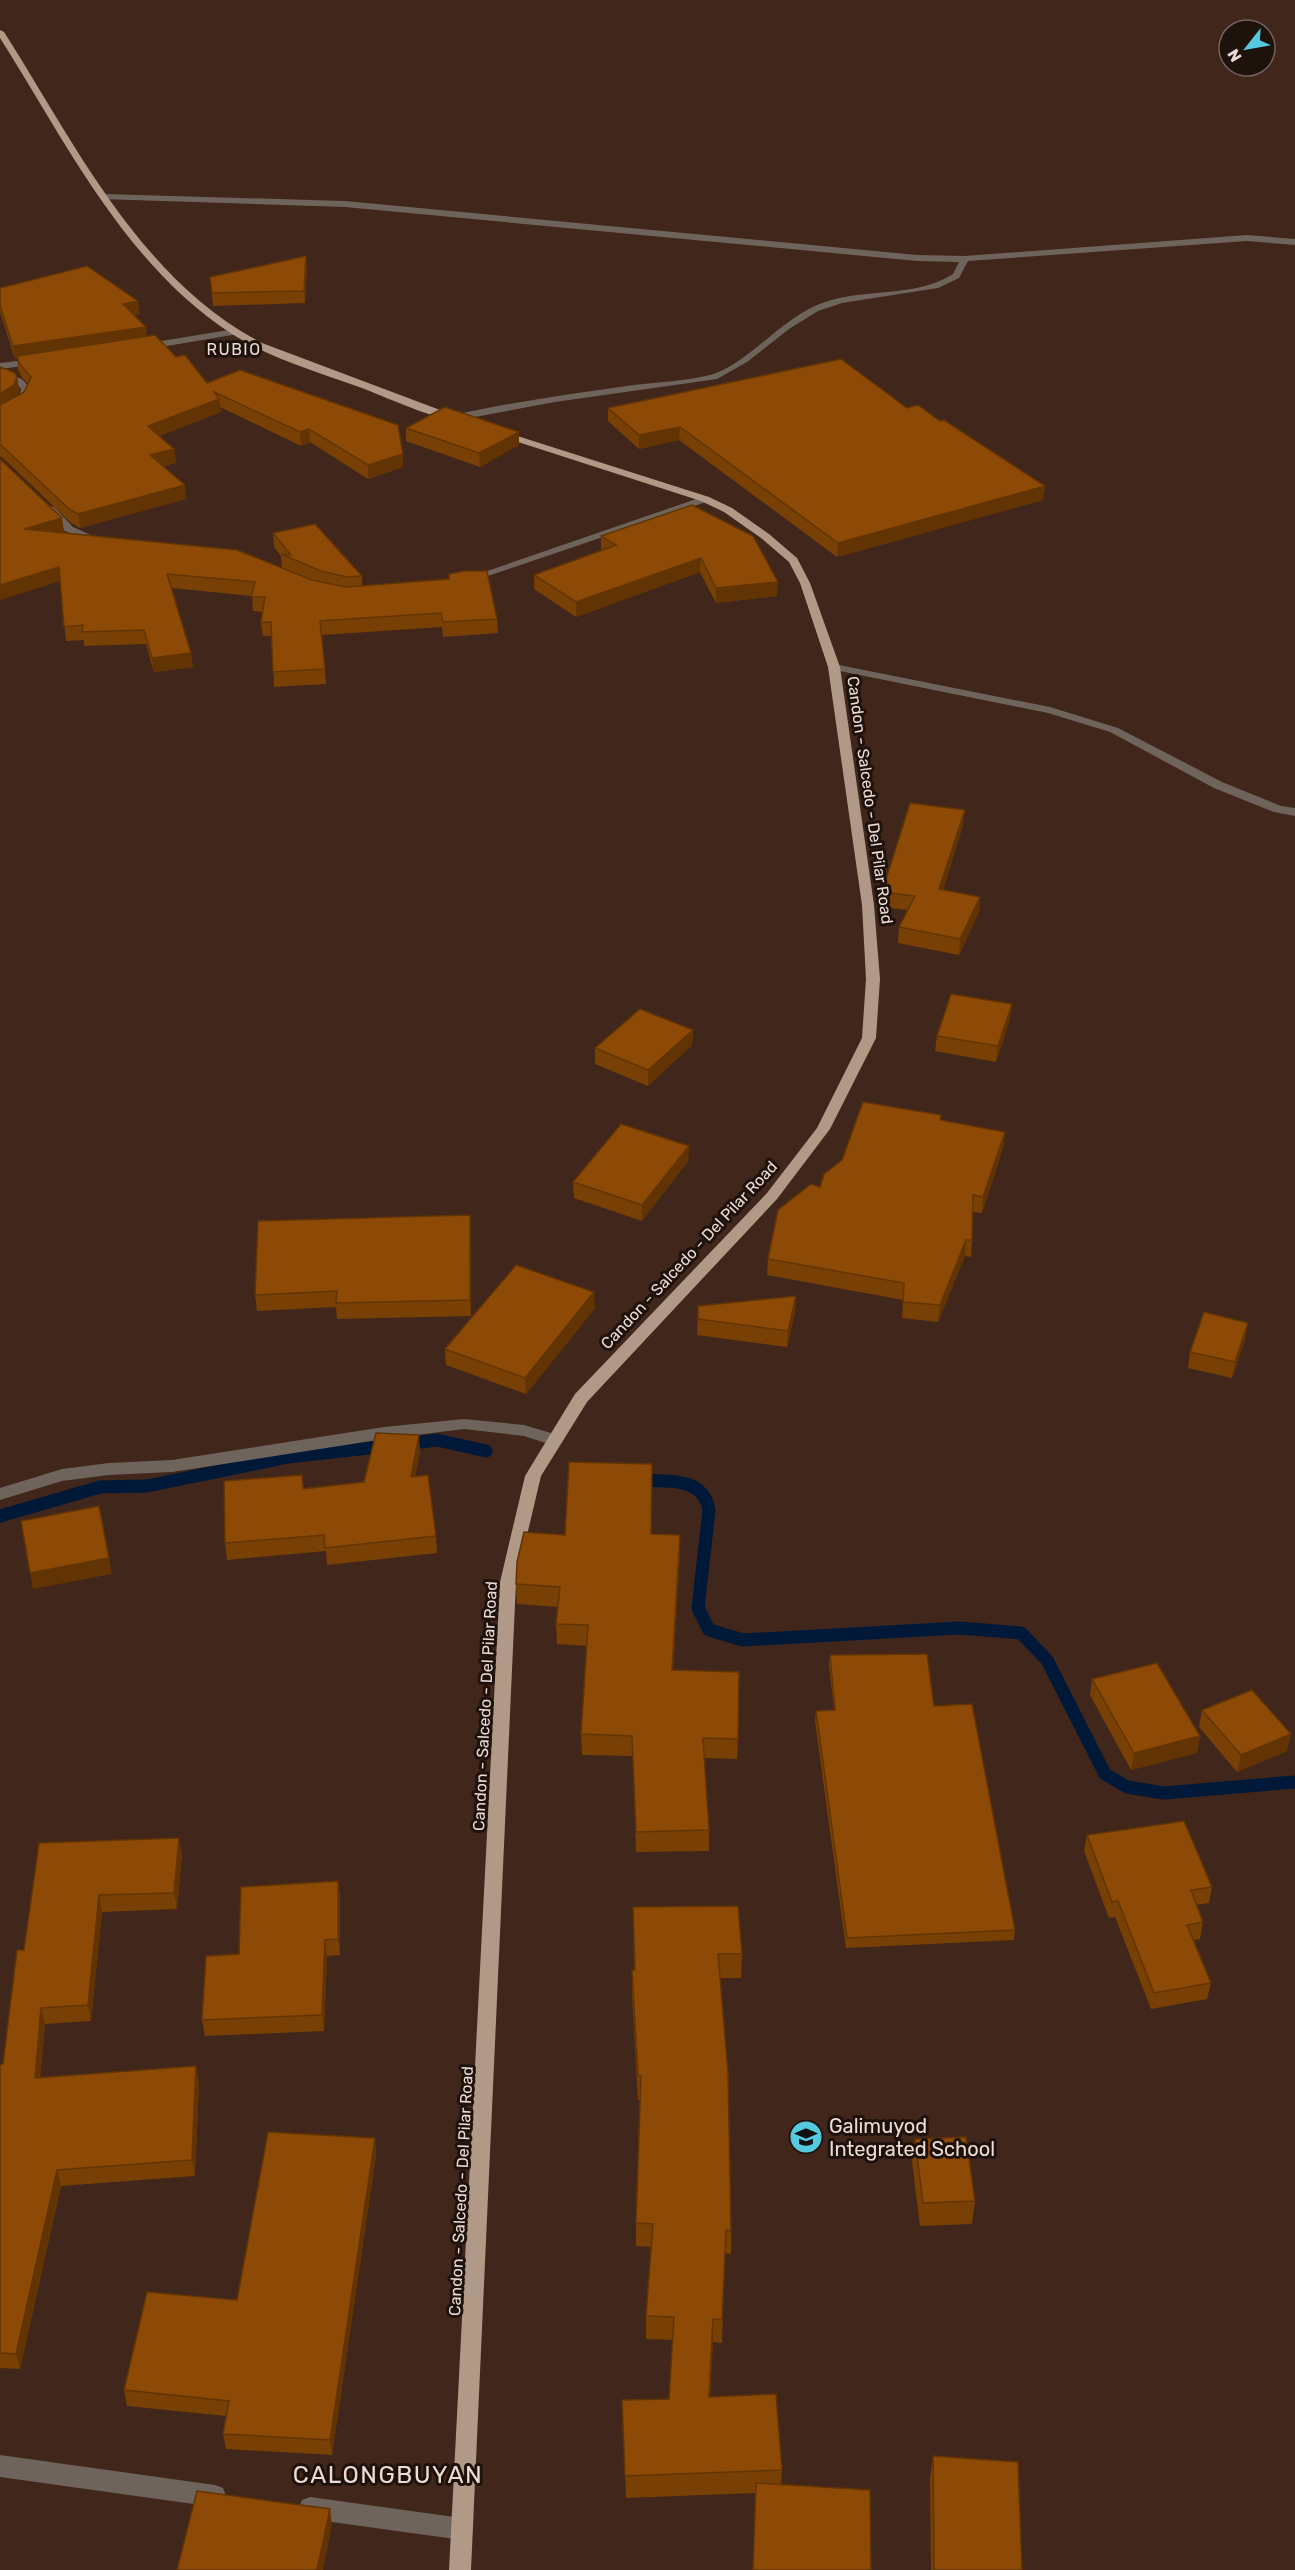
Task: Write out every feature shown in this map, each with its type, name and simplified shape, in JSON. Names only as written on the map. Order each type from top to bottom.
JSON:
[{"type":"main road","name":"Candon - Salcedo - Del Pilar Road","points":[[0,32],[104,196],[150,255],[191,298],[235,332],[284,357],[453,418],[705,500],[728,510],[765,536],[793,560],[805,584],[834,667],[868,905],[873,979],[869,1038],[823,1129],[772,1196],[581,1398],[533,1476],[508,1582],[460,2570]]},
{"type":"street","points":[[104,196],[345,204],[832,252],[917,258],[964,259],[1247,238],[1295,242]]},
{"type":"street","points":[[453,418],[555,399],[714,377],[732,370],[775,336],[819,306],[847,299],[930,287],[946,282],[956,277],[964,259]]},
{"type":"street","points":[[130,348],[235,332]]},
{"type":"street","points":[[0,366],[52,359]]},
{"type":"street","points":[[0,375],[19,381],[26,389],[22,401],[0,415]]},
{"type":"street","points":[[453,584],[705,500]]},
{"type":"street","points":[[44,503],[69,529],[87,538],[107,543]]},
{"type":"street","points":[[834,667],[1050,711],[1114,730],[1218,785],[1278,809],[1295,812]]},
{"type":"street","points":[[0,1494],[63,1475],[108,1469],[182,1465],[384,1433],[464,1424],[524,1431],[555,1440]]},
{"type":"street","points":[[0,2466],[238,2499]]},
{"type":"street","points":[[285,2505],[462,2529]]},
{"type":"building","points":[[306,256],[304,291],[212,293],[210,277]]},
{"type":"building","points":[[87,266],[138,301],[123,304],[146,327],[13,346],[0,306],[0,288]]},
{"type":"building","points":[[155,335],[176,357],[185,355],[207,383],[240,370],[398,425],[403,454],[368,465],[309,429],[300,432],[214,392],[219,399],[148,426],[174,449],[150,455],[185,485],[78,514],[68,508],[0,444],[0,405],[24,392],[31,377],[19,363],[17,356]]},
{"type":"building","points":[[841,359],[907,408],[918,405],[1045,486],[838,543],[680,427],[639,435],[608,408]]},
{"type":"building","points":[[0,367],[17,376],[14,385],[0,394]]},
{"type":"building","points":[[445,407],[519,432],[479,453],[406,428]]},
{"type":"building","points":[[0,459],[62,518],[24,529],[237,550],[312,580],[346,587],[449,579],[449,574],[464,571],[487,571],[497,619],[443,622],[441,613],[320,621],[325,669],[273,672],[271,622],[261,622],[265,597],[251,597],[255,582],[167,574],[191,653],[152,658],[144,630],[82,632],[83,625],[64,627],[59,567],[0,585]]},
{"type":"building","points":[[692,505],[753,536],[778,582],[716,588],[701,558],[576,602],[534,575],[616,545],[601,536]]},
{"type":"building","points":[[315,524],[362,576],[347,577],[321,571],[281,554],[291,555],[273,533]]},
{"type":"building","points":[[910,803],[965,810],[939,889],[980,897],[960,939],[899,927],[915,896],[882,892]]},
{"type":"building","points":[[951,994],[1012,1004],[998,1046],[937,1036]]},
{"type":"building","points":[[640,1009],[693,1030],[648,1070],[595,1048]]},
{"type":"building","points":[[863,1102],[941,1115],[940,1120],[1005,1132],[983,1197],[973,1195],[972,1240],[966,1240],[940,1305],[903,1302],[904,1283],[768,1259],[778,1210],[811,1184],[820,1187],[824,1174],[842,1160]]},
{"type":"building","points":[[621,1124],[689,1146],[642,1205],[573,1182]]},
{"type":"building","points":[[470,1215],[470,1300],[336,1303],[337,1291],[255,1295],[258,1221]]},
{"type":"building","points":[[516,1265],[594,1292],[525,1378],[445,1349]]},
{"type":"building","points":[[796,1296],[788,1331],[698,1319],[698,1306]]},
{"type":"building","points":[[1204,1312],[1248,1323],[1235,1362],[1190,1352]]},
{"type":"building","points":[[376,1433],[419,1435],[411,1477],[428,1475],[436,1536],[325,1548],[324,1535],[225,1543],[224,1481],[302,1475],[303,1489],[364,1482]]},
{"type":"building","points":[[569,1462],[652,1464],[651,1534],[680,1535],[672,1670],[739,1672],[738,1739],[703,1738],[709,1830],[636,1832],[632,1736],[581,1734],[588,1625],[556,1624],[560,1587],[516,1584],[517,1562],[524,1532],[565,1535]]},
{"type":"building","points":[[99,1506],[109,1558],[30,1573],[21,1521]]},
{"type":"building","points":[[927,1654],[934,1706],[972,1704],[1015,1930],[847,1938],[816,1711],[835,1710],[830,1655]]},
{"type":"building","points":[[1157,1663],[1200,1736],[1134,1753],[1092,1679]]},
{"type":"building","points":[[1252,1690],[1291,1734],[1241,1755],[1202,1710]]},
{"type":"building","points":[[1184,1821],[1212,1887],[1191,1890],[1203,1922],[1187,1925],[1211,1983],[1154,1993],[1118,1901],[1112,1902],[1087,1835]]},
{"type":"building","points":[[179,1838],[174,1893],[99,1895],[88,2005],[41,2008],[35,2078],[196,2066],[192,2160],[57,2170],[16,2354],[0,2353],[0,2065],[3,2064],[17,1950],[24,1950],[39,1843]]},
{"type":"building","points":[[338,1881],[338,1939],[325,1940],[322,2015],[202,2020],[206,1956],[239,1954],[241,1887]]},
{"type":"building","points":[[738,1906],[742,1954],[718,1954],[728,2072],[731,2231],[726,2230],[722,2320],[713,2319],[709,2397],[776,2394],[782,2470],[625,2476],[622,2400],[669,2399],[674,2317],[646,2316],[653,2224],[636,2223],[641,2076],[638,2076],[632,1970],[635,1970],[633,1907]]},
{"type":"building","points":[[268,2132],[375,2138],[330,2440],[223,2434],[229,2401],[124,2390],[147,2292],[237,2300]]},
{"type":"building","points":[[966,2137],[975,2201],[923,2203],[915,2139]]},
{"type":"building","points":[[933,2456],[1018,2462],[1022,2570],[934,2570]]},
{"type":"building","points":[[756,2483],[870,2490],[871,2570],[753,2570]]},
{"type":"building","points":[[197,2491],[330,2509],[317,2570],[177,2570]]},
{"type":"waterway","points":[[404,1444],[437,1440],[486,1451]]},
{"type":"waterway","points":[[0,1516],[100,1487],[147,1486],[288,1457],[387,1446]]},
{"type":"waterway","points":[[637,1480],[681,1483],[699,1491],[705,1499],[709,1510],[698,1608],[709,1630],[743,1640],[959,1628],[1021,1633],[1047,1660],[1105,1774],[1127,1787],[1164,1793],[1295,1782]]},
{"type":"place","name":"Galimuyod Integrated School","points":[[806,2137]]},
{"type":"district","name":"RUBIO","points":[[234,349]]},
{"type":"district","name":"CALONGBUYAN","points":[[388,2475]]}]
